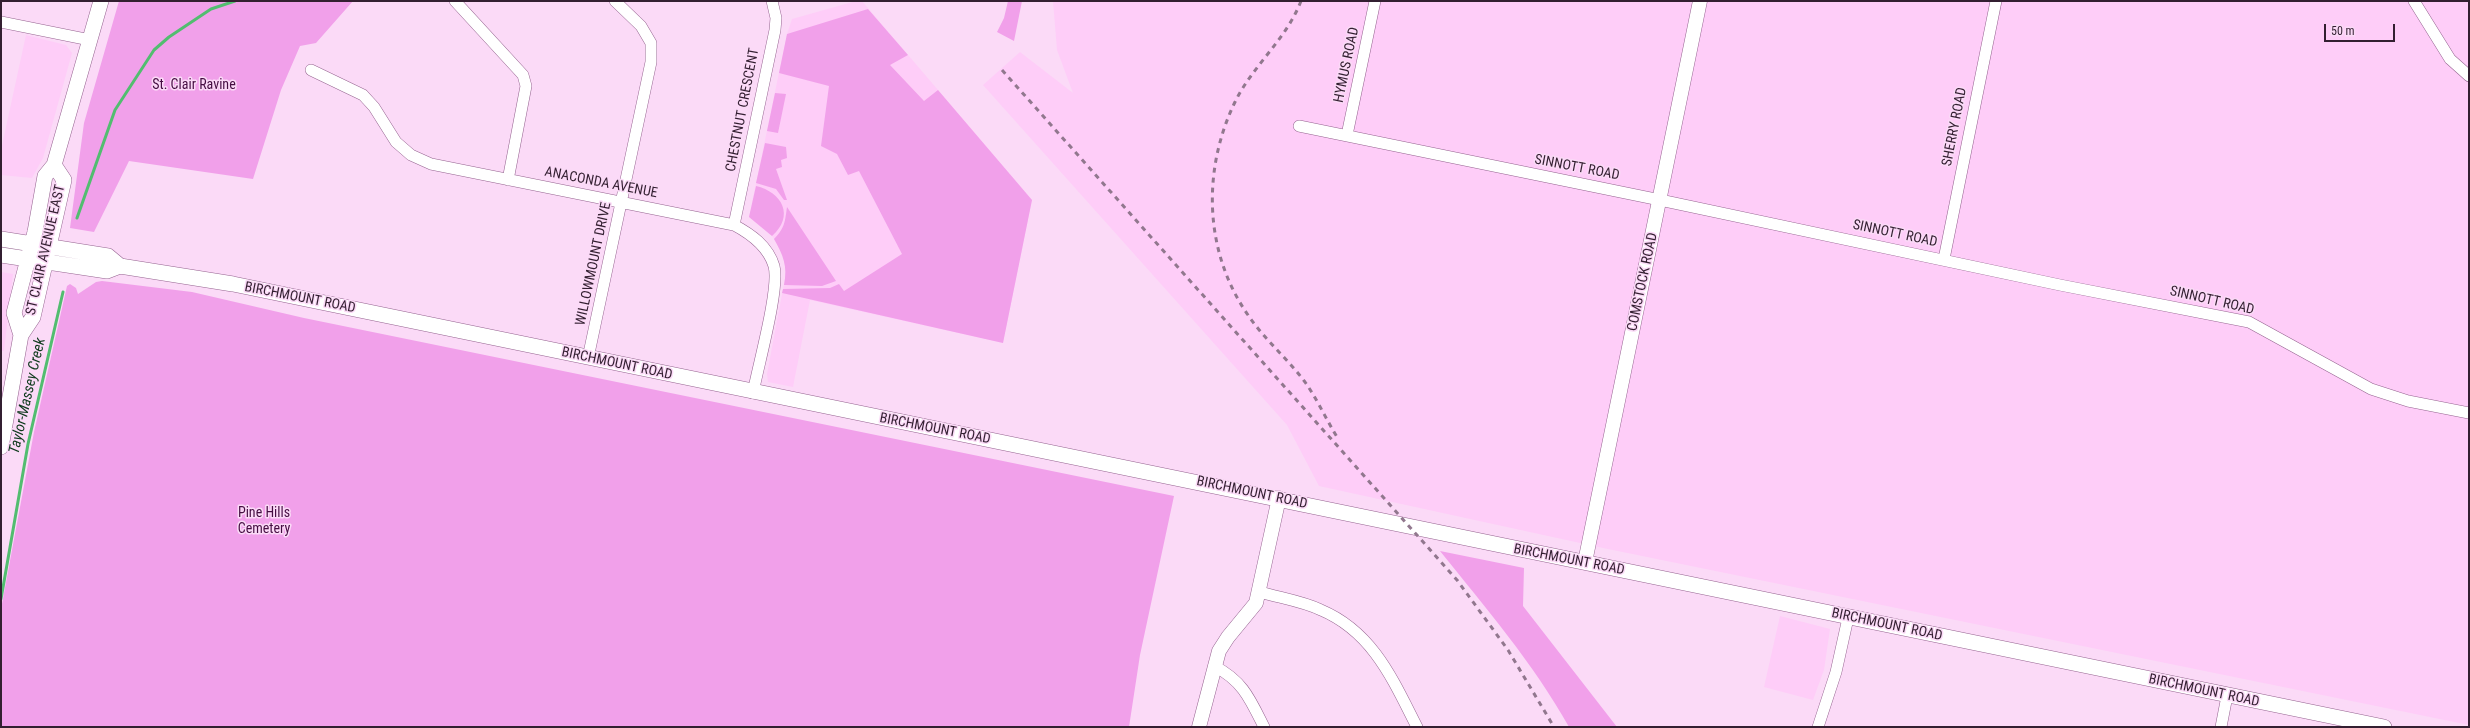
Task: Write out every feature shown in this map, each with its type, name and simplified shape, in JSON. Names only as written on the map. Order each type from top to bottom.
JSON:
[{"type":"main road","name":"ST CLAIR AVENUE EAST","points":[[21,335],[14,313],[45,176],[54,164],[101,1]]},
{"type":"main road","name":"ST CLAIR AVENUE EAST","points":[[1,447],[21,335],[33,317],[64,180],[54,164]]},
{"type":"main road","name":"BIRCHMOUNT ROAD","points":[[1,239],[108,256],[120,266]]},
{"type":"main road","name":"BIRCHMOUNT ROAD","points":[[1,255],[107,271],[120,266],[233,284],[753,393],[1279,498],[1473,541],[1585,562],[1820,610],[1848,618],[2384,727]]},
{"type":"street","points":[[455,1],[523,75],[525,80],[526,95],[508,180]]},
{"type":"street","name":"WILLOWMOUNT DRIVE","points":[[588,358],[651,62],[651,44],[641,26],[615,1]]},
{"type":"street","name":"CHESTNUT CRESCENT","points":[[734,225],[774,30],[776,18],[772,1]]},
{"type":"street","name":"HYMUS ROAD","points":[[1347,135],[1376,1]]},
{"type":"street","name":"COMSTOCK ROAD","points":[[1585,562],[1700,1]]},
{"type":"street","name":"SHERRY ROAD","points":[[1944,259],[1996,1]]},
{"type":"street","points":[[2414,1],[2450,59],[2469,76]]},
{"type":"street","points":[[1,22],[90,40]]},
{"type":"street","name":"ANACONDA AVENUE","points":[[311,70],[363,95],[374,107],[396,142],[412,155],[431,164],[734,225],[752,236],[761,245],[771,259],[775,274],[773,300],[753,393]]},
{"type":"street","name":"SINNOTT ROAD","points":[[1299,126],[1944,259],[2060,285],[2249,322],[2371,390],[2408,401],[2469,412]]},
{"type":"street","points":[[1199,727],[1214,666],[1228,637],[1256,603],[1260,592],[1279,498]]},
{"type":"street","points":[[1260,592],[1320,609],[1358,633],[1381,658],[1417,727]]},
{"type":"street","points":[[1818,727],[1836,672],[1848,618]]},
{"type":"street","points":[[1214,666],[1230,674],[1238,681],[1248,694],[1264,727]]},
{"type":"street","points":[[2221,727],[2227,696]]},
{"type":"shaded area","points":[[856,1],[862,1],[1032,200],[1003,343],[810,300],[793,387],[768,382],[767,374],[786,273],[784,257],[773,237],[749,217],[787,34],[792,19]]},
{"type":"shaded area","points":[[1053,1],[2469,1],[2469,725],[1603,548],[1319,486],[1287,425],[983,85],[1020,52],[1073,93],[1057,50]]},
{"type":"shaded area","points":[[26,35],[66,45],[72,53],[43,158],[32,178],[1,175],[1,150]]},
{"type":"shaded area","points":[[1,272],[13,274],[4,351],[1,351]]},
{"type":"shaded area","points":[[1780,616],[1830,629],[1824,670],[1813,700],[1764,687]]},
{"type":"green space","name":"St. Clair Ravine","points":[[119,1],[353,1],[316,43],[300,46],[281,90],[253,179],[129,161],[94,232],[70,228],[84,123]]},
{"type":"green space","points":[[1008,1],[1022,1],[1014,41],[997,32],[1004,18]]},
{"type":"green space","points":[[868,9],[908,55],[890,65],[924,101],[938,90],[1032,200],[1003,343],[782,293],[783,289],[830,288],[839,284],[844,291],[902,254],[859,171],[848,175],[837,154],[821,146],[829,86],[779,73],[787,34]]},
{"type":"green space","points":[[775,93],[786,94],[778,133],[767,131]]},
{"type":"green space","points":[[765,143],[786,147],[787,158],[781,160],[782,167],[776,169],[787,200],[784,200],[776,189],[756,183]]},
{"type":"green space","points":[[756,186],[773,194],[779,199],[782,206],[784,213],[783,221],[772,236],[749,217]]},
{"type":"green space","points":[[787,207],[836,281],[822,286],[784,285],[784,261],[774,239],[782,228]]},
{"type":"green space","name":"Pine Hills Cemetery","points":[[102,281],[192,292],[304,318],[1174,496],[1140,655],[1129,727],[1,727],[1,609],[34,432],[67,286],[70,284],[76,288],[78,294],[96,282]]},
{"type":"green space","points":[[1440,551],[1524,568],[1523,606],[1617,727],[1569,727],[1525,658]]},
{"type":"waterway","points":[[77,218],[115,110],[154,50],[169,37],[211,9],[235,1]]},
{"type":"waterway","name":"Taylor-Massey Creek","points":[[1,599],[28,444],[63,292]]},
{"type":"railway","points":[[1301,1],[1287,28],[1242,89],[1224,128],[1217,155],[1213,183],[1213,210],[1216,238],[1223,265],[1233,291],[1254,324],[1305,382],[1314,395],[1337,437]]},
{"type":"railway","points":[[1002,70],[1457,580],[1508,650],[1554,727]]}]
